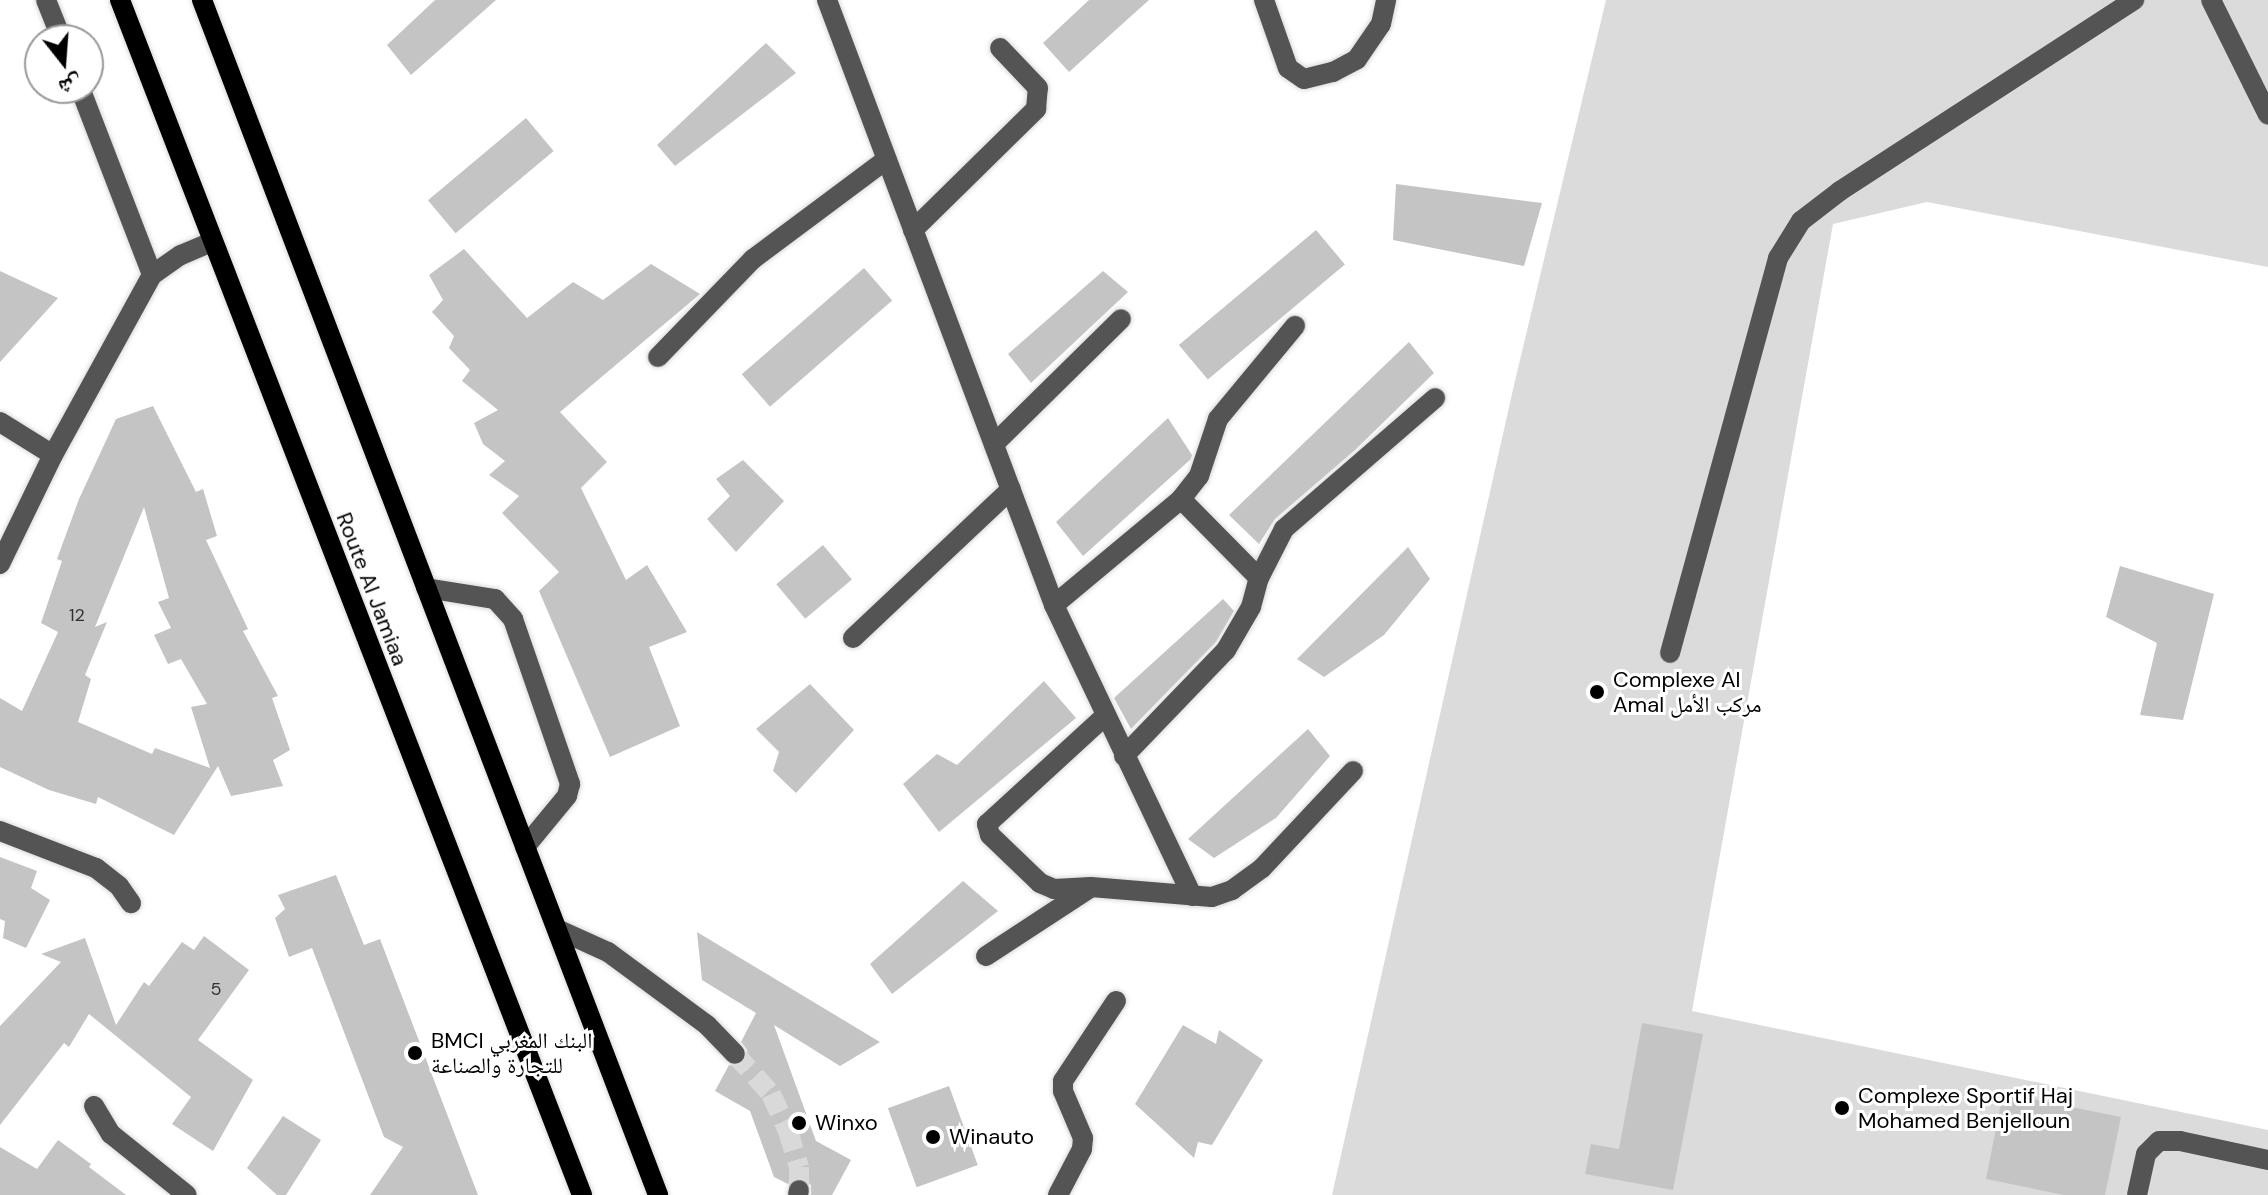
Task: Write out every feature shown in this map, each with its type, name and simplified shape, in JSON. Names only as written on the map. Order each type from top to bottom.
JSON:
[{"type":"main road","name":"Route Al Jamiaa","points":[[120,0],[582,1195]]},
{"type":"main road","points":[[202,0],[658,1195]]},
{"type":"street","points":[[46,0],[56,24]]},
{"type":"street","points":[[827,0],[1054,605],[1192,896]]},
{"type":"street","points":[[1264,0],[1288,68],[1304,79],[1333,72],[1357,59],[1381,24],[1386,0]]},
{"type":"street","points":[[1670,653],[1778,258],[1801,221],[1840,191],[2134,0]]},
{"type":"street","points":[[2211,0],[2268,115]]},
{"type":"street","points":[[913,230],[1036,109],[1038,88],[1000,48]]},
{"type":"street","points":[[86,104],[152,275]]},
{"type":"street","points":[[658,357],[753,259],[886,160]]},
{"type":"street","points":[[0,564],[53,455],[152,275],[181,255],[211,242]]},
{"type":"street","points":[[994,444],[1121,319]]},
{"type":"street","points":[[1054,605],[1181,499],[1199,476],[1218,419],[1295,326]]},
{"type":"street","points":[[1124,756],[1226,650],[1251,607],[1259,578],[1284,529],[1435,398]]},
{"type":"street","points":[[0,422],[53,455]]},
{"type":"street","points":[[853,638],[1011,489]]},
{"type":"street","points":[[1181,499],[1259,578]]},
{"type":"street","points":[[426,588],[495,599],[513,619],[570,784],[567,796],[525,847]]},
{"type":"street","points":[[1105,716],[987,824],[990,835],[1040,883],[1054,889],[1091,887],[1212,897],[1232,890],[1262,868],[1353,771]]},
{"type":"street","points":[[0,831],[96,868],[119,886],[131,903]]},
{"type":"street","points":[[986,956],[1091,887]]},
{"type":"street","points":[[557,929],[608,952],[707,1025],[735,1054]]},
{"type":"street","points":[[1058,1195],[1082,1149],[1083,1138],[1063,1091],[1063,1081],[1116,1001]]},
{"type":"street","points":[[94,1106],[111,1134],[187,1195]]},
{"type":"street","points":[[2137,1195],[2146,1154],[2159,1141],[2180,1141],[2268,1160]]},
{"type":"shaded area","name":"Complexe Al Amal مركب الأمل","points":[[1606,0],[2268,0],[2268,267],[1927,202],[1833,224],[1692,1011],[2268,1130],[2268,1195],[1332,1195],[1514,385]]},
{"type":"building","points":[[435,0],[496,0],[411,75],[387,45]]},
{"type":"building","points":[[1089,0],[1149,0],[1069,72],[1043,43]]},
{"type":"building","points":[[766,43],[796,73],[675,166],[657,145]]},
{"type":"building","points":[[526,118],[554,151],[456,233],[428,200]]},
{"type":"building","points":[[1396,184],[1542,203],[1524,266],[1393,240]]},
{"type":"building","points":[[1316,230],[1345,264],[1208,380],[1179,345]]},
{"type":"building","points":[[464,249],[527,318],[573,282],[603,300],[651,264],[700,294],[560,412],[607,462],[581,488],[626,580],[647,565],[687,632],[649,647],[680,726],[610,757],[539,591],[559,572],[502,513],[519,496],[489,475],[505,461],[483,444],[474,423],[498,410],[462,381],[470,370],[449,348],[454,336],[432,312],[443,300],[429,275]]},
{"type":"building","points":[[864,268],[892,300],[770,407],[742,374]]},
{"type":"building","points":[[0,271],[58,298],[0,362]]},
{"type":"building","points":[[1103,271],[1128,292],[1031,383],[1008,354]]},
{"type":"building","points":[[1409,342],[1434,373],[1354,451],[1275,519],[1259,544],[1229,515]]},
{"type":"building","points":[[153,406],[196,492],[203,489],[217,536],[206,540],[248,629],[243,631],[278,696],[272,698],[290,750],[273,760],[283,786],[231,796],[218,766],[174,835],[98,797],[96,804],[49,790],[0,767],[0,698],[22,711],[58,632],[41,623],[62,561],[57,559],[79,499],[116,419]],"holes":[[[144,507],[169,598],[158,602],[171,628],[154,635],[168,664],[181,659],[207,704],[191,707],[210,768],[155,748],[152,754],[78,722],[91,679],[85,675],[107,622],[95,627]]]},
{"type":"building","points":[[1168,418],[1192,455],[1191,459],[1083,556],[1056,522]]},
{"type":"building","points":[[743,460],[784,501],[736,552],[707,519],[730,496],[716,479]]},
{"type":"building","points":[[823,545],[852,579],[805,619],[776,584]]},
{"type":"building","points":[[1408,547],[1430,579],[1384,635],[1324,677],[1297,659]]},
{"type":"building","points":[[2120,566],[2214,594],[2183,720],[2140,715],[2157,643],[2106,617]]},
{"type":"building","points":[[1223,599],[1234,611],[1216,642],[1131,729],[1114,698]]},
{"type":"building","points":[[1044,681],[1076,718],[939,832],[903,784],[937,754],[957,765]]},
{"type":"building","points":[[810,684],[854,730],[796,793],[773,771],[779,752],[756,729]]},
{"type":"building","points":[[1308,729],[1330,756],[1276,818],[1214,858],[1188,839]]},
{"type":"building","points":[[0,857],[37,871],[31,888],[50,900],[26,948],[3,938],[5,921],[0,919]]},
{"type":"building","points":[[336,875],[364,945],[380,939],[478,1195],[370,1195],[403,1147],[384,1137],[312,948],[289,957],[275,918],[285,909],[278,895]]},
{"type":"building","points":[[963,881],[998,911],[892,994],[870,964]]},
{"type":"building","points":[[697,932],[880,1042],[840,1066],[774,1025],[816,1141],[851,1160],[832,1195],[811,1195],[811,1185],[802,1178],[794,1178],[788,1184],[774,1177],[750,1111],[715,1091],[729,1065],[739,1066],[747,1058],[747,1050],[741,1042],[756,1013],[702,980]]},
{"type":"building","points":[[204,936],[249,970],[198,1040],[253,1080],[213,1151],[172,1124],[191,1097],[89,1014],[69,1047],[64,1043],[0,1125],[0,1026],[61,962],[41,954],[85,938],[116,1025],[144,982],[149,986],[182,942],[194,950]]},
{"type":"building","points":[[1642,1023],[1703,1034],[1673,1190],[1585,1174],[1591,1144],[1619,1149]]},
{"type":"building","points":[[1183,1025],[1216,1044],[1219,1030],[1263,1060],[1212,1145],[1198,1142],[1194,1158],[1135,1104]]},
{"type":"building","points":[[949,1086],[978,1165],[917,1187],[888,1108]]},
{"type":"building","points":[[2003,1093],[2121,1117],[2105,1195],[2064,1195],[1986,1179]]},
{"type":"building","points":[[283,1116],[321,1140],[286,1195],[277,1195],[247,1168]]},
{"type":"building","points":[[58,1140],[126,1195],[0,1195],[0,1147],[37,1169]]},
{"type":"tunnel","points":[[735,1054],[771,1094],[788,1131],[799,1167],[799,1190]]},
{"type":"place","name":"Complexe Al Amal مركب الأمل","points":[[1597,692]]},
{"type":"place","name":"BMCI البنك المغربي للتجارة والصناعة","points":[[415,1053]]},
{"type":"place","name":"Complexe Sportif Haj Mohamed Benjelloun","points":[[1842,1108]]},
{"type":"place","name":"Winxo","points":[[799,1123]]},
{"type":"place","name":"Winauto","points":[[933,1137]]}]
